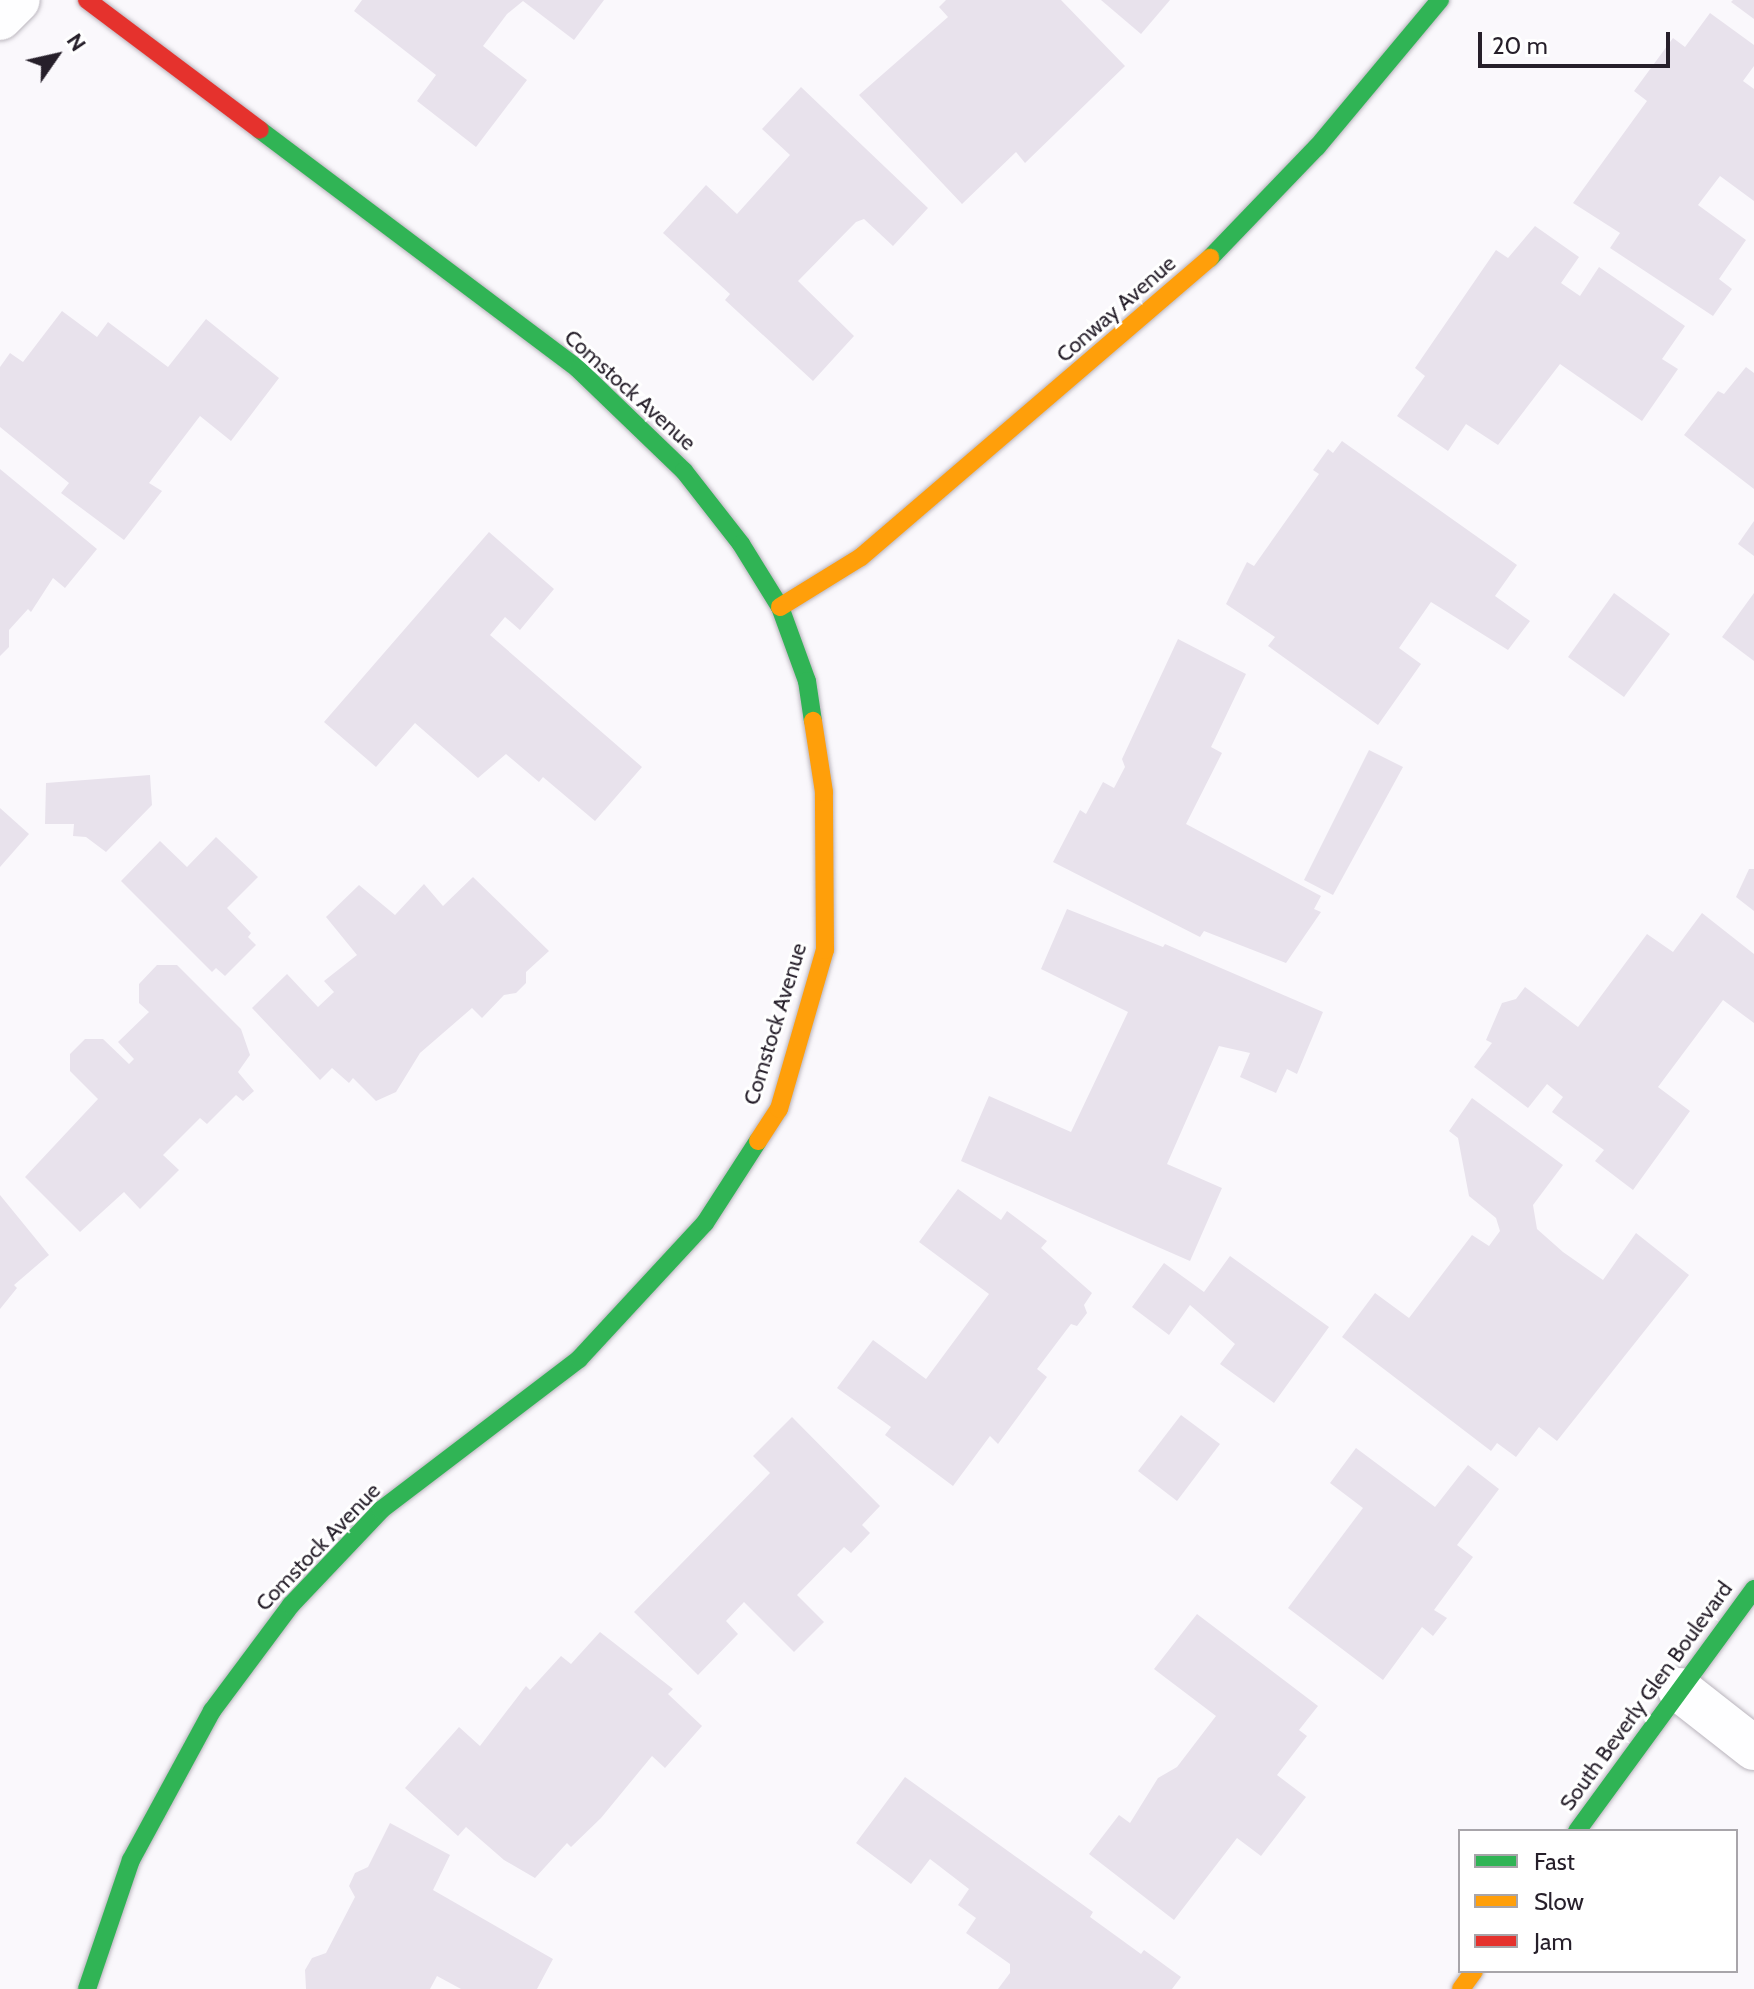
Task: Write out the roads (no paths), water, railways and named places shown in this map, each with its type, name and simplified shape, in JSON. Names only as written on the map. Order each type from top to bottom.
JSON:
[{"type":"street","points":[[0,18],[18,0]]},
{"type":"street","name":"Comstock Avenue","points":[[87,0],[578,369],[684,471],[741,544],[780,607],[807,681],[824,792],[825,950],[779,1109],[705,1223],[579,1359],[381,1510],[291,1605],[212,1711],[131,1860],[87,1989]]},
{"type":"street","name":"Conway Avenue","points":[[780,607],[861,557],[1191,278],[1317,147],[1440,0]]},
{"type":"street","name":"South Beverly Glen Boulevard","points":[[1578,1829],[1754,1589]]},
{"type":"street","points":[[1680,1690],[1754,1748]]}]
